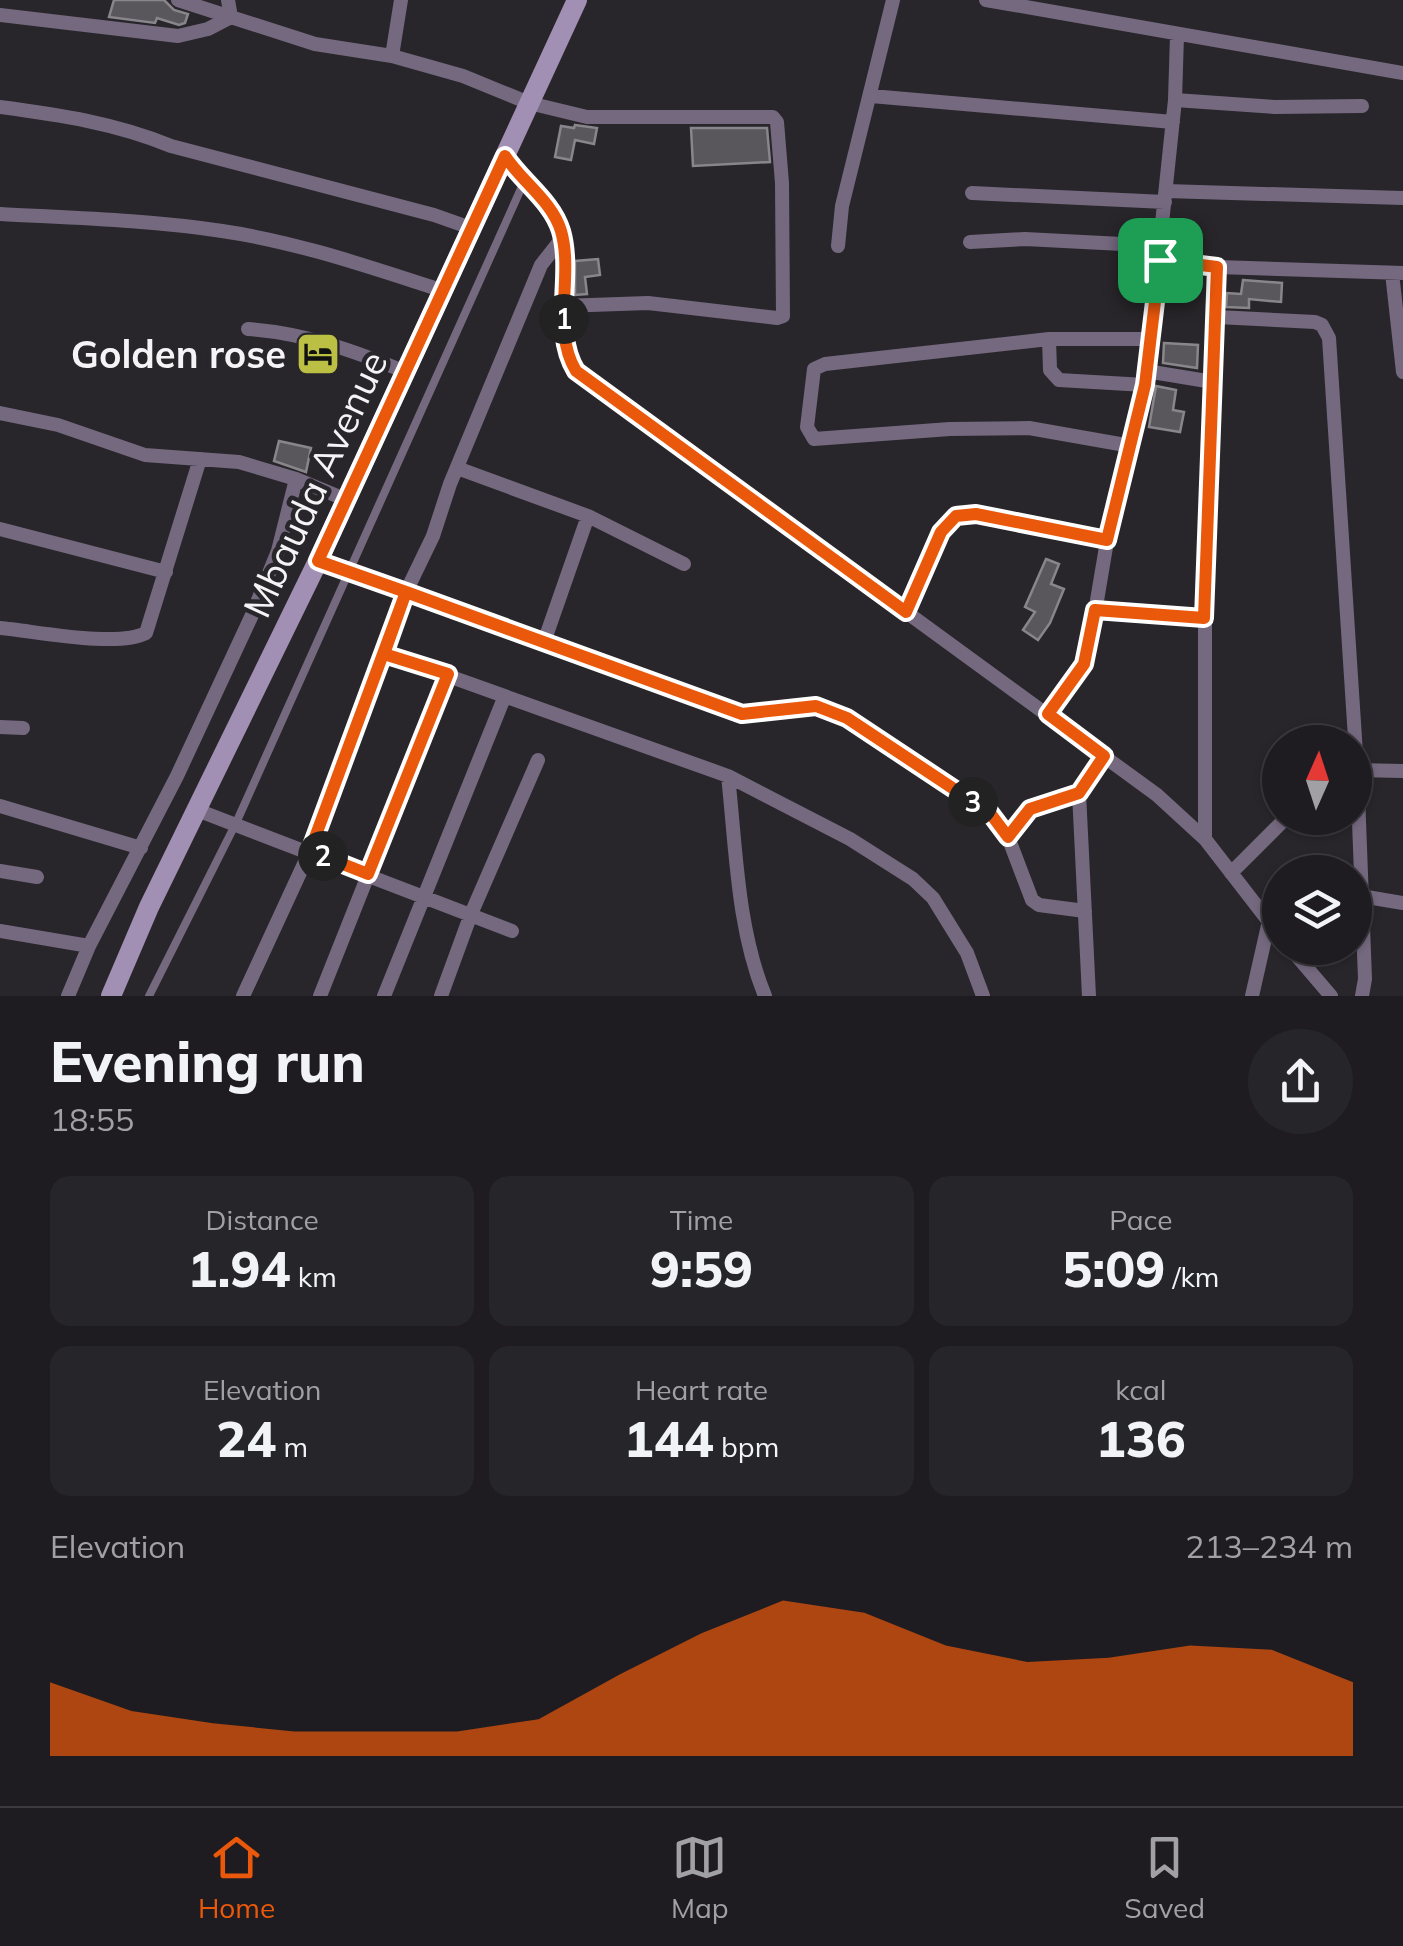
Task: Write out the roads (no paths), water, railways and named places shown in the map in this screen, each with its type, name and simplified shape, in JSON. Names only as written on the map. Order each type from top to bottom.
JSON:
[{"type":"street","points":[[178,0],[315,44],[392,56],[463,76],[529,103],[587,117],[765,116],[777,122],[785,314],[780,318],[648,303],[562,306]]},
{"type":"street","points":[[228,0],[232,17]]},
{"type":"street","points":[[392,56],[401,0]]},
{"type":"street","name":"Mbauda Avenue","points":[[111,996],[149,906],[318,561],[577,0]]},
{"type":"street","points":[[838,246],[842,206],[893,0]]},
{"type":"street","points":[[986,0],[1403,73]]},
{"type":"street","points":[[0,15],[178,36],[208,29],[232,17]]},
{"type":"street","points":[[1048,714],[1084,664],[1107,540],[1146,378],[1175,100],[1177,36]]},
{"type":"street","points":[[871,96],[1173,122]]},
{"type":"street","points":[[1175,100],[1275,107],[1362,106]]},
{"type":"street","points":[[0,106],[90,119],[171,146],[471,228]]},
{"type":"street","points":[[505,156],[551,210],[563,238],[562,306],[570,361],[587,382],[1156,795],[1205,839],[1262,913]]},
{"type":"street","points":[[972,193],[1403,198]]},
{"type":"street","points":[[0,214],[221,230],[353,262],[444,291]]},
{"type":"street","points":[[243,996],[310,851],[406,592],[433,536],[541,265],[563,238]]},
{"type":"street","points":[[970,242],[1025,239],[1160,253],[1217,267],[1398,273],[1403,372]]},
{"type":"street","points":[[1205,839],[1204,618],[1217,267]]},
{"type":"street","points":[[1217,318],[1315,322],[1329,338],[1353,725]]},
{"type":"street","points":[[248,328],[285,331],[342,346],[406,372]]},
{"type":"street","points":[[1131,446],[1029,428],[814,438],[809,433],[816,366],[1049,340],[1150,339]]},
{"type":"street","points":[[1049,340],[1050,370],[1059,380],[1146,378],[1213,382]]},
{"type":"street","points":[[0,413],[58,425],[130,452],[239,462],[296,479],[346,500]]},
{"type":"street","points":[[0,628],[134,639],[146,633],[200,458]]},
{"type":"street","points":[[457,468],[588,516],[684,564]]},
{"type":"street","points":[[68,996],[252,615],[278,551],[296,479]]},
{"type":"street","points":[[906,612],[941,532],[956,516],[976,514],[1107,540]]},
{"type":"street","points":[[544,642],[588,516]]},
{"type":"street","points":[[0,528],[166,572]]},
{"type":"street","points":[[318,561],[742,714],[816,706],[847,718],[990,813],[1008,837],[1032,900],[1039,905],[1085,911]]},
{"type":"street","points":[[1095,610],[1204,618]]},
{"type":"street","points":[[384,654],[728,776],[850,839],[913,879],[933,898],[954,928],[983,996]]},
{"type":"street","points":[[320,996],[448,674]]},
{"type":"street","points":[[384,996],[504,698]]},
{"type":"street","points":[[0,727],[23,728]]},
{"type":"street","points":[[1089,996],[1079,793],[1104,756]]},
{"type":"street","points":[[441,996],[470,914],[538,760]]},
{"type":"street","points":[[1372,770],[1403,772]]},
{"type":"street","points":[[728,776],[742,904],[754,969],[765,996]]},
{"type":"street","points":[[1008,837],[1030,809],[1079,793]]},
{"type":"street","points":[[0,806],[141,848]]},
{"type":"street","points":[[197,810],[512,930]]},
{"type":"street","points":[[1231,873],[1269,835]]},
{"type":"street","points":[[0,870],[37,877]]},
{"type":"street","points":[[1372,898],[1403,903]]},
{"type":"street","points":[[0,930],[90,946]]},
{"type":"street","points":[[1252,996],[1262,952]]},
{"type":"street","points":[[1305,965],[1331,996]]},
{"type":"street","points":[[1362,996],[1364,965]]},
{"type":"lane","points":[[148,996],[236,823],[524,182]]},
{"type":"place","name":"Golden rose","points":[[318,354]]}]
